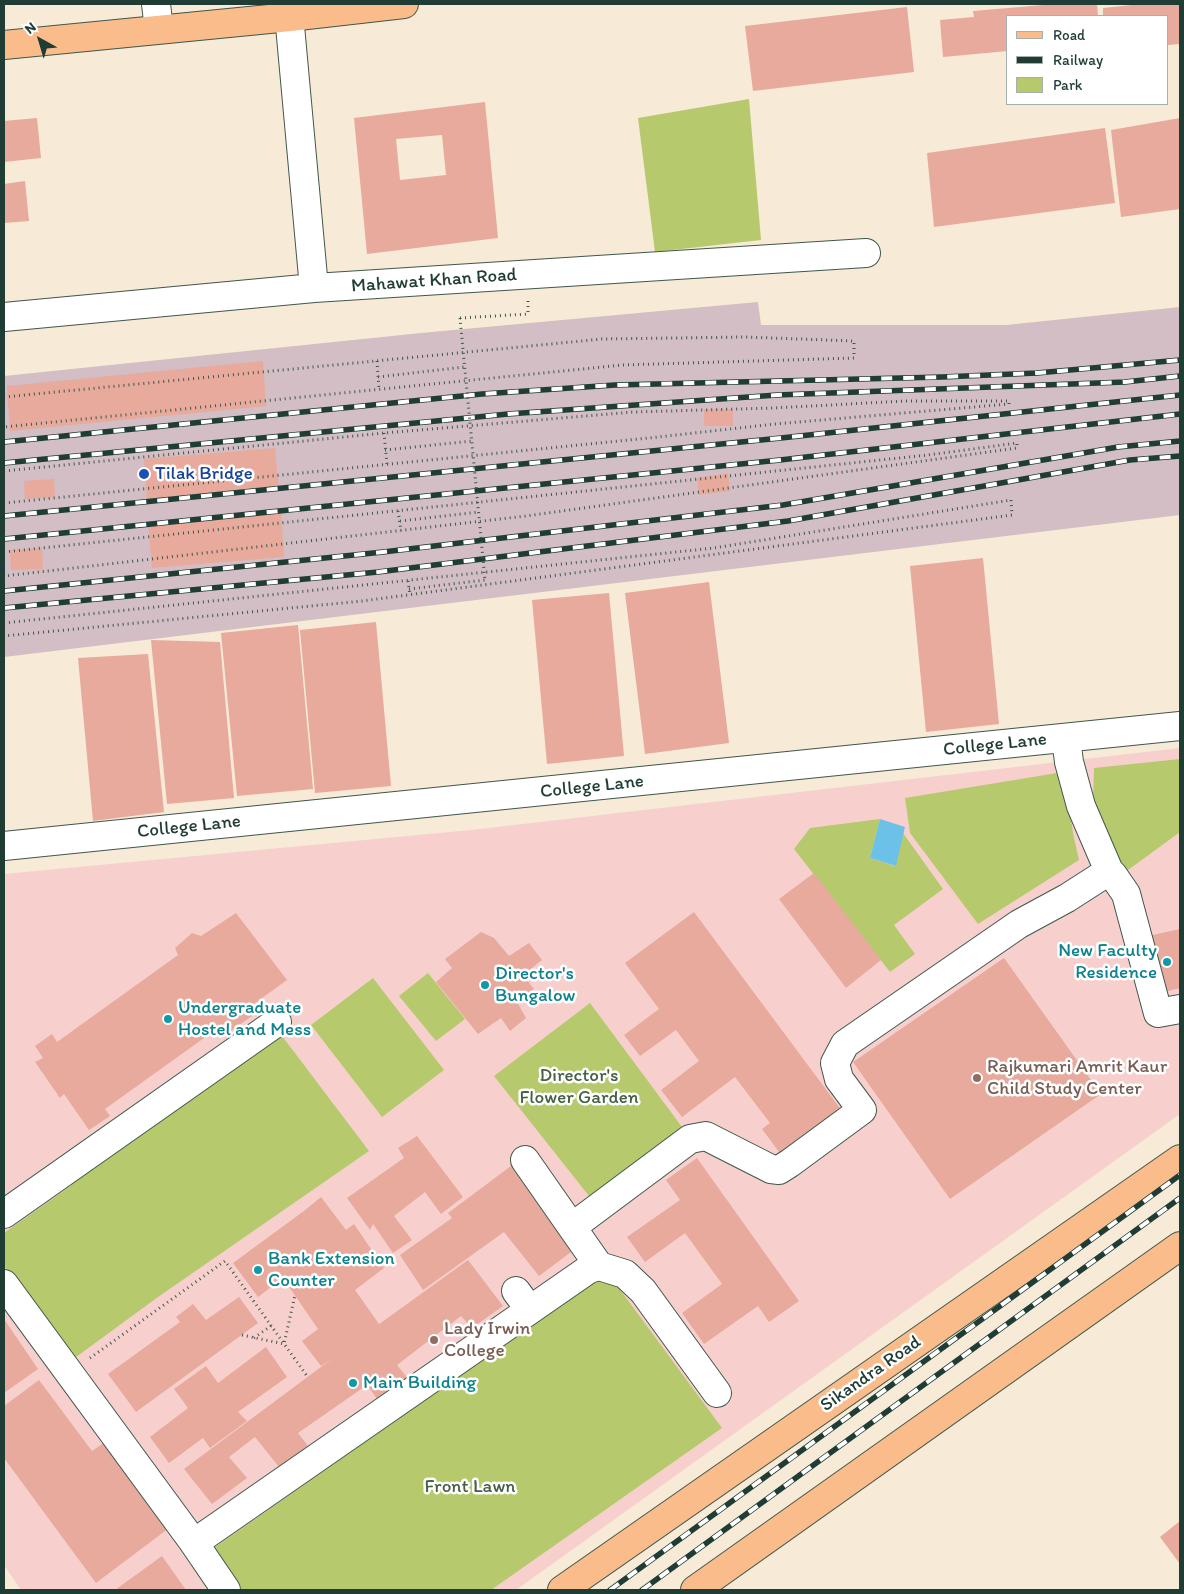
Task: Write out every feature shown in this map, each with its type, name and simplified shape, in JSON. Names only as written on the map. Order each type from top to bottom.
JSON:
[{"type":"main road","points":[[4,45],[157,16],[404,4]]},
{"type":"main road","name":"Sikandra Road","points":[[562,1590],[1180,1159]]},
{"type":"main road","points":[[696,1590],[1180,1246]]},
{"type":"street","points":[[289,10],[314,288]]},
{"type":"street","name":"Mahawat Khan Road","points":[[4,317],[314,288],[866,253]]},
{"type":"street","name":"College Lane","points":[[4,846],[1180,726]]},
{"type":"street","points":[[1066,738],[1069,762],[1081,806],[1109,871],[1114,875],[1126,894],[1158,1013],[1180,1009]]},
{"type":"street","points":[[572,1227],[690,1139],[706,1136],[771,1169],[779,1170],[790,1163],[862,1110],[839,1079],[835,1063],[845,1044],[1019,924],[1067,898],[1109,871]]},
{"type":"street","points":[[4,1214],[277,1022]]},
{"type":"street","points":[[525,1160],[599,1266]]},
{"type":"street","points":[[194,1544],[266,1480],[523,1301],[599,1266],[625,1274],[643,1291],[718,1393]]},
{"type":"street","points":[[4,1284],[226,1590]]},
{"type":"path","points":[[409,589],[485,580],[460,318],[528,314]]},
{"type":"path","points":[[4,397],[602,339],[746,337],[854,341],[854,358],[622,365],[4,427]]},
{"type":"path","points":[[377,361],[379,389]]},
{"type":"path","points":[[378,377],[464,367]]},
{"type":"path","points":[[4,471],[384,433],[632,412],[774,408],[905,401],[1009,401],[1009,404],[775,424],[4,503]]},
{"type":"path","points":[[384,433],[387,464]]},
{"type":"path","points":[[385,450],[472,441]]},
{"type":"path","points":[[4,552],[928,455],[1017,443],[1017,448],[526,516],[4,576]]},
{"type":"path","points":[[4,623],[714,548],[1011,500],[1012,515],[352,602],[4,636]]},
{"type":"path","points":[[398,511],[401,531]]},
{"type":"path","points":[[400,521],[479,512]]},
{"type":"path","points":[[408,581],[410,595]]},
{"type":"path","points":[[69,1373],[225,1261],[308,1376]]},
{"type":"path","points":[[284,1344],[295,1295]]},
{"type":"path","points":[[254,1338],[272,1325]]},
{"type":"path","points":[[242,1335],[284,1344]]},
{"type":"shaded area","points":[[758,302],[761,325],[1006,325],[1180,307],[1180,515],[4,657],[4,376],[421,333]]},
{"type":"shaded area","name":"Lady Irwin College","points":[[1180,748],[1180,1114],[516,1590],[21,1590],[4,1565],[4,874],[471,830]]},
{"type":"green space","points":[[749,99],[761,240],[655,252],[638,118]]},
{"type":"green space","points":[[1180,759],[1180,832],[1124,873],[1093,802],[1094,768]]},
{"type":"green space","points":[[1063,772],[1079,860],[978,924],[910,833],[905,798]]},
{"type":"green space","points":[[880,819],[870,858],[895,866],[903,833],[943,889],[894,925],[915,954],[890,972],[794,849],[810,828]]},
{"type":"green space","points":[[428,973],[465,1019],[436,1041],[399,996]]},
{"type":"green space","points":[[373,978],[444,1070],[382,1117],[311,1025]]},
{"type":"green space","name":"Director's Flower Garden","points":[[590,1003],[682,1127],[589,1196],[494,1076]]},
{"type":"green space","points":[[279,1032],[369,1151],[158,1297],[72,1360],[4,1266],[4,1233],[72,1185],[68,1179]]},
{"type":"green space","name":"Front Lawn","points":[[600,1278],[613,1280],[722,1428],[491,1590],[239,1590],[211,1550]]},
{"type":"water","points":[[880,819],[905,827],[896,866],[870,858]]},
{"type":"building","points":[[1055,4],[1097,4],[1098,15],[1006,15],[1006,51],[943,57],[940,20],[974,17],[973,11]]},
{"type":"building","points":[[1141,4],[1180,4],[1180,44],[1169,45],[1169,15],[1103,15],[1103,8]]},
{"type":"building","points":[[907,7],[914,72],[753,91],[745,26]]},
{"type":"building","points":[[485,102],[498,238],[367,254],[354,118]],"holes":[[[442,135],[446,175],[400,180],[396,139]]]},
{"type":"building","points":[[37,118],[41,158],[4,162],[4,121]]},
{"type":"building","points":[[1180,118],[1180,209],[1121,217],[1111,130]]},
{"type":"building","points":[[1105,128],[1115,203],[934,227],[927,153]]},
{"type":"building","points":[[25,181],[29,221],[4,223],[4,184]]},
{"type":"building","points":[[263,361],[266,406],[10,431],[7,386]]},
{"type":"building","points":[[704,409],[733,409],[733,426],[704,426]]},
{"type":"building","points":[[275,448],[279,490],[147,501],[144,459]]},
{"type":"building","points":[[728,473],[730,491],[699,495],[697,478]]},
{"type":"building","points":[[54,479],[55,497],[25,499],[24,481]]},
{"type":"building","points":[[281,512],[284,557],[152,568],[148,523]]},
{"type":"building","points":[[42,548],[43,569],[11,570],[10,550]]},
{"type":"building","points":[[983,558],[999,724],[926,732],[910,566]]},
{"type":"building","points":[[709,582],[729,743],[645,754],[625,593]]},
{"type":"building","points":[[609,593],[624,756],[547,764],[532,600]]},
{"type":"building","points":[[376,622],[391,786],[315,793],[300,630]]},
{"type":"building","points":[[298,625],[313,789],[237,796],[221,633]]},
{"type":"building","points":[[151,640],[220,642],[234,798],[167,804]]},
{"type":"building","points":[[148,654],[164,812],[93,821],[78,658]]},
{"type":"building","points":[[814,873],[881,960],[846,988],[779,899]]},
{"type":"building","points":[[694,912],[842,1111],[782,1156],[762,1129],[770,1123],[735,1077],[682,1117],[661,1090],[699,1061],[676,1030],[640,1056],[624,1035],[659,1009],[625,963]]},
{"type":"building","name":"Undergraduate Hostel and Mess","points":[[236,913],[287,980],[247,1009],[252,1016],[231,1031],[225,1023],[105,1109],[110,1116],[89,1130],[64,1094],[60,1098],[35,1062],[43,1058],[35,1046],[52,1034],[57,1042],[178,955],[175,948],[192,933],[201,936]]},
{"type":"building","name":"New Faculty Residence","points":[[1180,929],[1180,988],[1161,993],[1148,936]]},
{"type":"building","name":"Director's Bungalow","points":[[481,932],[494,938],[509,956],[529,943],[542,960],[523,975],[534,989],[517,1002],[526,1018],[510,1031],[501,1018],[478,1034],[436,982],[452,968],[445,959]]},
{"type":"building","name":"Rajkumari Amrit Kaur Child Study Center","points":[[1004,958],[1101,1094],[950,1199],[853,1062]]},
{"type":"building","points":[[417,1136],[463,1197],[441,1214],[425,1192],[394,1216],[412,1240],[393,1253],[373,1224],[370,1230],[347,1198],[404,1158],[398,1148]]},
{"type":"building","points":[[697,1158],[799,1301],[769,1322],[758,1306],[704,1344],[682,1313],[722,1284],[685,1233],[645,1262],[627,1237],[680,1200],[666,1180]]},
{"type":"building","points":[[519,1160],[575,1249],[539,1276],[504,1232],[423,1290],[400,1255],[452,1218],[448,1213]]},
{"type":"building","points":[[321,1197],[346,1230],[354,1224],[384,1268],[355,1290],[379,1324],[346,1348],[468,1260],[503,1306],[472,1328],[461,1316],[397,1365],[410,1381],[380,1403],[367,1385],[298,1433],[308,1446],[279,1467],[255,1437],[229,1457],[247,1478],[212,1504],[184,1469],[333,1358],[321,1366],[302,1341],[318,1329],[283,1278],[258,1297],[233,1263]]},
{"type":"building","points":[[239,1297],[258,1323],[136,1412],[108,1374],[180,1322],[176,1317],[193,1304],[206,1320]]},
{"type":"building","points":[[4,1319],[38,1369],[4,1393]]},
{"type":"building","points":[[266,1347],[287,1377],[238,1412],[247,1421],[210,1448],[203,1438],[169,1463],[150,1437],[188,1408],[174,1389],[206,1366],[218,1383]]},
{"type":"building","points":[[39,1380],[92,1451],[109,1439],[173,1525],[96,1583],[4,1458],[4,1406]]},
{"type":"building","points":[[1180,1521],[1180,1564],[1160,1537]]},
{"type":"building","points":[[162,1556],[186,1590],[115,1590]]},
{"type":"railway","points":[[4,442],[482,394],[615,385],[1037,373],[1180,360]]},
{"type":"railway","points":[[4,463],[508,414],[777,395],[1125,382],[1180,376]]},
{"type":"railway","points":[[4,516],[781,438],[1180,395]]},
{"type":"railway","points":[[4,539],[780,460],[1180,414]]},
{"type":"railway","points":[[4,591],[383,552],[783,505],[1118,447],[1180,441]]},
{"type":"railway","points":[[4,608],[378,572],[788,521],[1130,460],[1180,456]]},
{"type":"railway","points":[[610,1590],[1180,1175]]},
{"type":"railway","points":[[642,1590],[1180,1198]]},
{"type":"place","name":"Tilak Bridge","points":[[144,474]]},
{"type":"place","name":"New Faculty Residence","points":[[1167,962]]},
{"type":"place","name":"Director's Bungalow","points":[[485,985]]},
{"type":"place","name":"Undergraduate Hostel and Mess","points":[[168,1019]]},
{"type":"place","name":"Rajkumari Amrit Kaur Child Study Center","points":[[977,1078]]},
{"type":"place","name":"Bank Extension Counter","points":[[258,1270]]},
{"type":"place","name":"Lady Irwin College","points":[[434,1340]]},
{"type":"place","name":"Main Building","points":[[353,1383]]}]
